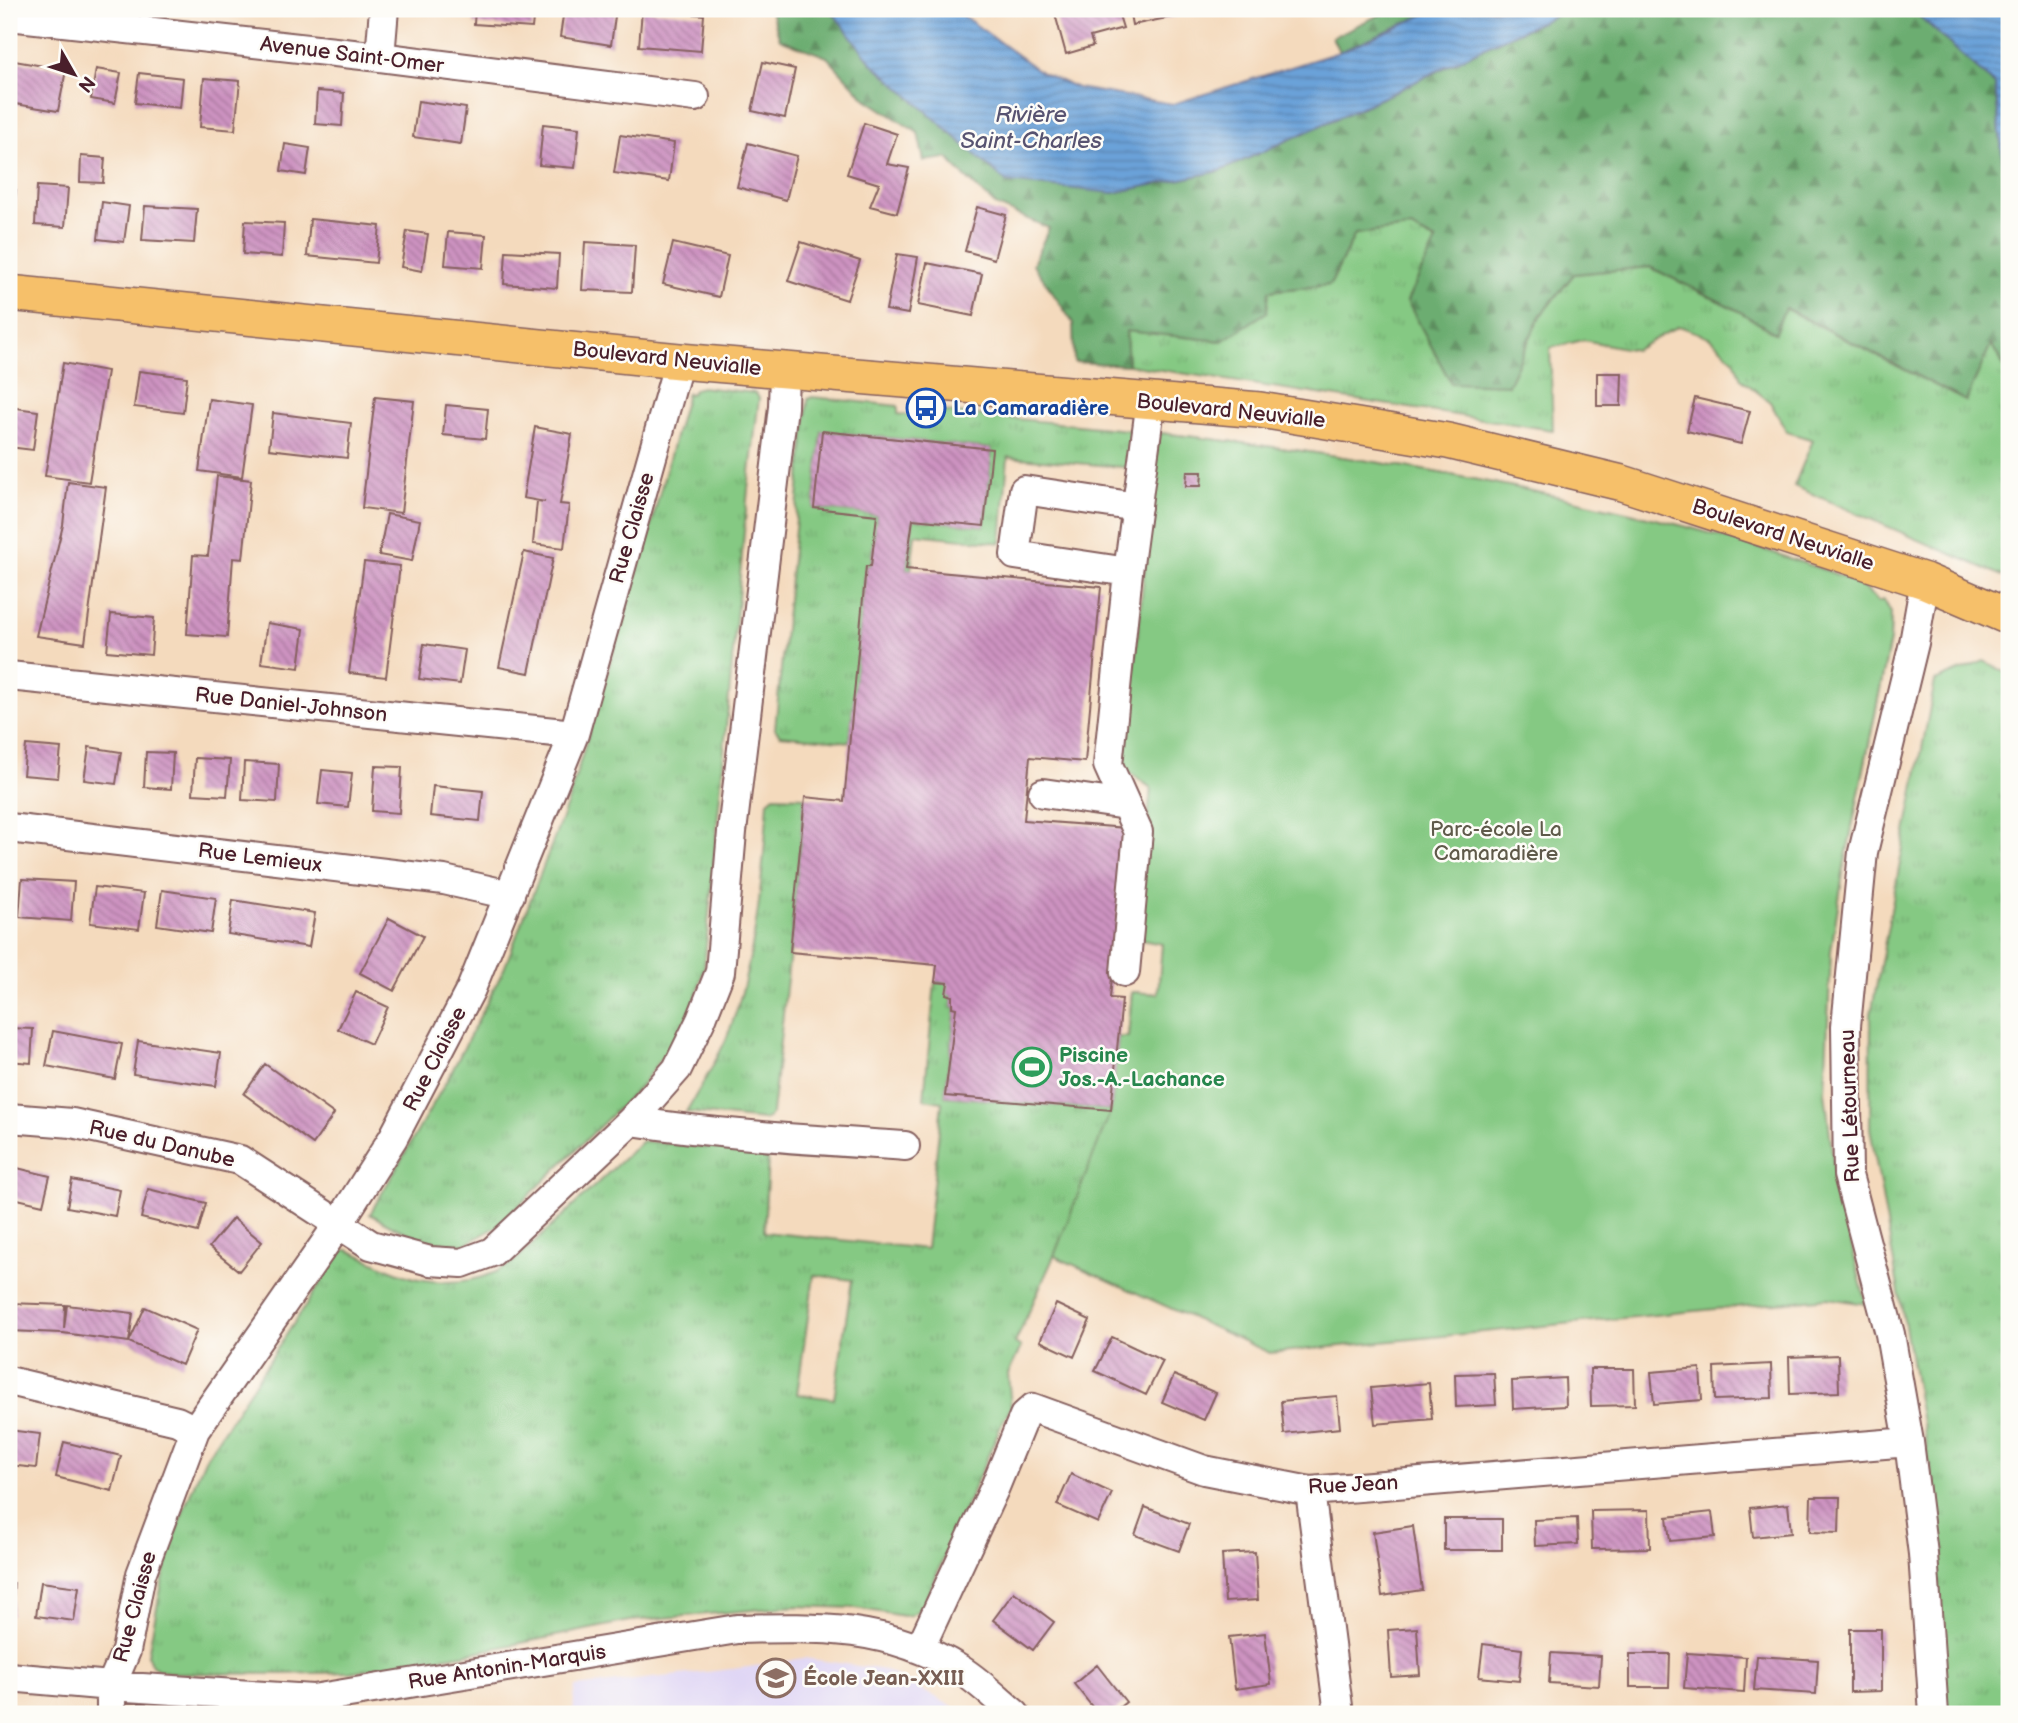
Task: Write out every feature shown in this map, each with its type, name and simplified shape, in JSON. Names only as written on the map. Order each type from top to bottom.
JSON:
[{"type":"main road","name":"Boulevard Neuvialle","points":[[9,293],[784,371],[1260,410],[1448,441],[1622,484],[1925,581],[2009,617]]},
{"type":"street","points":[[380,57],[384,9]]},
{"type":"street","name":"Avenue Saint-Omer","points":[[9,16],[380,57],[695,97]]},
{"type":"street","name":"Rue Claisse","points":[[111,1714],[111,1686],[126,1651],[141,1574],[195,1430],[338,1225],[393,1138],[471,989],[573,734],[679,361]]},
{"type":"street","name":"Rue du Danube","points":[[9,1118],[72,1123],[240,1160],[371,1245],[429,1261],[462,1263],[492,1252],[631,1121],[677,1069],[720,972],[732,832],[783,407],[784,371]]},
{"type":"street","points":[[1125,972],[1138,832],[1108,765],[1128,572],[1151,400]]},
{"type":"street","points":[[1128,572],[1016,555],[1024,490],[1137,506]]},
{"type":"street","name":"Rue Létourneau","points":[[1925,581],[1914,643],[1863,852],[1846,1026],[1848,1175],[1890,1334],[1909,1442],[1923,1554],[1934,1714]]},
{"type":"street","name":"Rue Daniel-Johnson","points":[[9,676],[573,734]]},
{"type":"street","points":[[1043,793],[1126,805]]},
{"type":"street","name":"Rue Lemieux","points":[[9,828],[444,880],[510,895]]},
{"type":"street","points":[[631,1121],[757,1135],[905,1146]]},
{"type":"street","points":[[9,1381],[177,1421],[195,1430]]},
{"type":"street","name":"Rue Jean","points":[[920,1648],[995,1487],[1024,1416],[1033,1408],[1204,1470],[1310,1491],[1909,1442]]},
{"type":"street","points":[[1310,1491],[1339,1714]]},
{"type":"street","name":"Rue Antonin-Marquis","points":[[9,1677],[313,1699],[737,1629],[806,1627],[884,1636],[920,1648],[961,1670],[1015,1714]]},
{"type":"shaded area","name":"École Jean-XXIII","points":[[804,1658],[885,1670],[966,1714],[573,1714],[575,1687]]},
{"type":"green space","points":[[770,9],[830,9],[872,63],[1113,193],[1220,171],[1570,9],[1908,9],[1916,13],[1995,85],[2009,221],[2009,375],[1991,344],[1966,401],[1785,308],[1775,333],[1737,310],[1650,267],[1574,274],[1540,316],[1508,385],[1451,383],[1407,301],[1436,241],[1411,228],[1355,234],[1330,285],[1269,291],[1267,312],[1222,341],[1126,331],[1128,365],[1074,362],[1073,323],[1033,264],[1049,228],[995,205],[948,158],[924,161],[918,133],[866,99],[827,57],[780,39]]},
{"type":"green space","points":[[1392,9],[1437,9],[1339,52],[1332,37]]},
{"type":"green space","points":[[1411,228],[1436,241],[1508,385],[1540,316],[1574,274],[1650,267],[1737,310],[1774,333],[1784,308],[1966,401],[1991,343],[2009,375],[2009,579],[1794,486],[1813,440],[1787,432],[1770,402],[1741,379],[1734,360],[1709,337],[1679,326],[1635,350],[1583,340],[1550,348],[1553,430],[1128,365],[1126,331],[1222,341],[1268,291],[1330,285],[1355,234]]},
{"type":"green space","points":[[701,387],[755,393],[759,398],[748,489],[704,968],[695,1001],[681,1031],[640,1087],[498,1226],[464,1245],[424,1240],[370,1214],[451,1073],[504,969],[568,802],[647,540],[687,393],[691,394]]},
{"type":"green space","points":[[812,397],[898,406],[898,414],[925,417],[927,410],[1137,431],[1133,468],[1008,457],[1001,543],[915,534],[911,570],[906,569],[913,519],[984,526],[992,449],[822,431],[814,508],[877,515],[871,566],[866,566],[850,742],[780,735],[775,729],[808,399]]},
{"type":"green space","points":[[1161,433],[1437,472],[1546,494],[1698,530],[1840,576],[1861,587],[1878,602],[1884,600],[1891,613],[1890,640],[1844,867],[1098,1221],[1054,1256],[1015,1343],[1021,1347],[1008,1374],[1011,1407],[922,1608],[911,1615],[856,1608],[796,1606],[630,1621],[476,1652],[350,1672],[179,1673],[163,1671],[152,1665],[148,1655],[169,1558],[184,1509],[205,1459],[344,1250],[419,1279],[458,1282],[483,1277],[517,1259],[642,1141],[765,1153],[768,1158],[764,1232],[926,1249],[942,1102],[924,1099],[935,982],[948,983],[952,1007],[956,1008],[945,1096],[1111,1110],[1118,1037],[1128,1037],[1132,992],[1158,994],[1163,944],[1137,939],[1151,788],[1124,768]],"holes":[[[814,1275],[852,1280],[834,1399],[797,1394]]]},
{"type":"green space","name":"Parc-école La Camaradière","points":[[1161,433],[1382,463],[1625,512],[1722,537],[1828,571],[1861,587],[1878,602],[1884,600],[1891,613],[1890,640],[1844,867],[1831,951],[1825,1091],[1835,1178],[1866,1304],[1828,1298],[1270,1353],[1054,1256],[1111,1110],[1118,1037],[1128,1037],[1132,992],[1158,994],[1162,944],[1137,939],[1151,788],[1124,768],[1158,438]]},
{"type":"green space","points":[[1984,661],[2009,674],[2009,1714],[1945,1714],[1930,1468],[1870,1128],[1871,1014],[1935,681]]},
{"type":"green space","points":[[774,796],[805,797],[772,1113],[763,1120],[686,1112],[720,1053],[746,977],[757,918],[768,801]]},
{"type":"water","name":"Rivière Saint-Charles","points":[[830,9],[954,9],[1042,73],[1077,88],[1173,104],[1339,52],[1437,9],[1570,9],[1220,171],[1113,193],[1006,182],[872,63]]},
{"type":"water","points":[[1908,9],[2001,9],[2009,23],[2009,221],[1995,85],[1916,13]]},
{"type":"building","points":[[475,9],[534,9],[532,28],[474,24]]},
{"type":"building","points":[[564,9],[616,9],[611,45],[560,37]]},
{"type":"building","points":[[1074,9],[1117,9],[1123,28],[1090,37],[1093,46],[1066,54],[1055,14]]},
{"type":"building","points":[[1129,9],[1191,10],[1176,13],[1177,16],[1132,25]]},
{"type":"building","points":[[642,10],[704,15],[701,51],[639,46]]},
{"type":"building","points":[[9,60],[66,70],[58,111],[9,103]]},
{"type":"building","points":[[763,62],[795,69],[785,118],[752,111]]},
{"type":"building","points":[[96,69],[121,73],[115,103],[91,99]]},
{"type":"building","points":[[139,73],[183,78],[180,108],[135,103]]},
{"type":"building","points":[[204,78],[240,81],[235,130],[200,127]]},
{"type":"building","points":[[317,91],[344,93],[342,126],[315,124]]},
{"type":"building","points":[[418,101],[466,108],[461,144],[413,137]]},
{"type":"building","points":[[864,123],[897,134],[887,164],[909,168],[897,213],[870,206],[879,184],[847,174]]},
{"type":"building","points":[[543,124],[579,128],[575,168],[539,165]]},
{"type":"building","points":[[620,135],[674,143],[669,181],[614,173]]},
{"type":"building","points":[[748,143],[797,156],[786,200],[737,187]]},
{"type":"building","points":[[285,144],[310,148],[306,175],[281,171]]},
{"type":"building","points":[[81,156],[105,158],[103,183],[80,182]]},
{"type":"building","points":[[37,186],[68,188],[65,227],[35,225]]},
{"type":"building","points":[[9,189],[16,190],[12,222],[9,222]]},
{"type":"building","points":[[102,202],[129,206],[124,242],[98,239]]},
{"type":"building","points":[[145,206],[197,209],[194,243],[142,240]]},
{"type":"building","points":[[977,207],[1006,215],[994,259],[965,251]]},
{"type":"building","points":[[310,219],[380,226],[376,263],[307,256]]},
{"type":"building","points":[[245,221],[284,223],[282,257],[243,254]]},
{"type":"building","points":[[407,231],[428,234],[422,271],[401,267]]},
{"type":"building","points":[[448,232],[486,235],[483,268],[445,265]]},
{"type":"building","points":[[585,242],[635,245],[632,292],[582,290]]},
{"type":"building","points":[[801,242],[860,261],[847,300],[788,281]]},
{"type":"building","points":[[673,243],[728,256],[719,297],[663,284]]},
{"type":"building","points":[[506,251],[559,254],[557,288],[504,284]]},
{"type":"building","points":[[897,254],[918,257],[908,314],[886,310]]},
{"type":"building","points":[[927,263],[982,274],[973,316],[918,305]]},
{"type":"building","points":[[63,363],[107,371],[89,482],[45,476]]},
{"type":"building","points":[[139,371],[187,377],[183,413],[134,407]]},
{"type":"building","points":[[1597,373],[1622,373],[1621,406],[1597,406]]},
{"type":"building","points":[[375,397],[414,401],[401,513],[362,508]]},
{"type":"building","points":[[1695,398],[1750,411],[1741,444],[1687,431]]},
{"type":"building","points":[[209,399],[252,405],[242,477],[199,471]]},
{"type":"building","points":[[446,405],[488,409],[485,439],[443,435]]},
{"type":"building","points":[[9,407],[38,411],[33,450],[9,447]]},
{"type":"building","points":[[273,413],[351,423],[347,458],[269,449]]},
{"type":"building","points":[[535,427],[572,434],[560,504],[569,505],[564,548],[533,544],[537,501],[545,502],[523,498]]},
{"type":"building","points":[[822,431],[992,449],[984,526],[913,519],[906,569],[1101,587],[1085,762],[1030,757],[1024,820],[1126,828],[1110,998],[1122,999],[1111,1110],[945,1096],[956,1008],[952,1007],[952,996],[946,994],[948,983],[935,982],[937,965],[790,952],[805,797],[844,801],[866,566],[871,566],[877,515],[814,508]]},
{"type":"building","points":[[1187,472],[1202,472],[1201,486],[1186,486]]},
{"type":"building","points":[[217,476],[251,480],[243,559],[233,558],[227,637],[187,634],[193,555],[208,556]]},
{"type":"building","points":[[68,482],[106,487],[85,643],[36,636],[63,525]]},
{"type":"building","points":[[387,514],[420,520],[412,561],[379,555]]},
{"type":"building","points":[[524,552],[553,558],[529,673],[499,667]]},
{"type":"building","points":[[364,562],[400,566],[386,677],[349,673]]},
{"type":"building","points":[[111,614],[154,618],[151,655],[107,651]]},
{"type":"building","points":[[267,623],[304,629],[299,668],[261,663]]},
{"type":"building","points":[[424,644],[465,650],[460,684],[419,679]]},
{"type":"building","points":[[26,745],[61,748],[58,778],[23,775]]},
{"type":"building","points":[[89,747],[121,752],[116,784],[84,780]]},
{"type":"building","points":[[146,752],[173,753],[171,789],[144,787]]},
{"type":"building","points":[[195,758],[230,760],[227,796],[193,794]]},
{"type":"building","points":[[244,762],[279,764],[277,802],[242,800]]},
{"type":"building","points":[[375,766],[402,767],[399,813],[372,811]]},
{"type":"building","points":[[322,770],[352,773],[348,807],[318,804]]},
{"type":"building","points":[[433,786],[483,791],[480,821],[430,816]]},
{"type":"building","points":[[22,879],[74,882],[71,921],[19,917]]},
{"type":"building","points":[[95,887],[144,893],[139,929],[90,923]]},
{"type":"building","points":[[162,890],[216,898],[211,933],[157,925]]},
{"type":"building","points":[[233,900],[315,913],[309,947],[228,934]]},
{"type":"building","points":[[389,918],[423,936],[394,991],[360,973]]},
{"type":"building","points":[[356,992],[388,1007],[371,1044],[338,1029]]},
{"type":"building","points":[[9,1028],[33,1029],[31,1063],[9,1061]]},
{"type":"building","points":[[53,1031],[122,1044],[115,1079],[46,1066]]},
{"type":"building","points":[[138,1041],[221,1053],[216,1086],[133,1074]]},
{"type":"building","points":[[265,1064],[334,1114],[313,1144],[244,1094]]},
{"type":"building","points":[[9,1166],[50,1176],[43,1205],[9,1197]]},
{"type":"building","points":[[72,1180],[120,1190],[115,1216],[67,1207]]},
{"type":"building","points":[[148,1189],[206,1203],[198,1232],[141,1218]]},
{"type":"building","points":[[233,1218],[262,1242],[239,1271],[209,1247]]},
{"type":"building","points":[[9,1303],[65,1305],[64,1329],[67,1305],[133,1313],[129,1342],[63,1333],[9,1331]]},
{"type":"building","points":[[1056,1304],[1090,1320],[1074,1357],[1040,1341]]},
{"type":"building","points":[[145,1307],[197,1330],[182,1365],[129,1342]]},
{"type":"building","points":[[1112,1337],[1163,1361],[1146,1395],[1095,1371]]},
{"type":"building","points":[[1838,1355],[1839,1392],[1790,1394],[1789,1357]]},
{"type":"building","points":[[1771,1364],[1772,1398],[1715,1400],[1714,1367]]},
{"type":"building","points":[[1700,1368],[1702,1400],[1654,1404],[1651,1372]]},
{"type":"building","points":[[1590,1369],[1634,1369],[1635,1405],[1591,1406]]},
{"type":"building","points":[[1494,1373],[1496,1405],[1456,1407],[1455,1374]]},
{"type":"building","points":[[1174,1375],[1216,1393],[1204,1420],[1162,1402]]},
{"type":"building","points":[[1565,1378],[1566,1406],[1513,1409],[1512,1381]]},
{"type":"building","points":[[1429,1383],[1432,1419],[1375,1424],[1371,1388]]},
{"type":"building","points":[[1337,1396],[1340,1428],[1284,1434],[1281,1401]]},
{"type":"building","points":[[9,1430],[40,1434],[36,1468],[9,1465]]},
{"type":"building","points":[[64,1442],[121,1456],[112,1491],[56,1477]]},
{"type":"building","points":[[1071,1474],[1112,1493],[1098,1523],[1057,1505]]},
{"type":"building","points":[[1811,1497],[1840,1497],[1839,1533],[1810,1532]]},
{"type":"building","points":[[1788,1504],[1791,1533],[1753,1537],[1750,1508]]},
{"type":"building","points":[[1145,1507],[1189,1524],[1179,1551],[1135,1535]]},
{"type":"building","points":[[1649,1510],[1650,1548],[1592,1549],[1591,1511]]},
{"type":"building","points":[[1712,1512],[1715,1537],[1670,1541],[1667,1517]]},
{"type":"building","points":[[1577,1518],[1578,1544],[1535,1546],[1534,1520]]},
{"type":"building","points":[[1444,1519],[1502,1519],[1502,1550],[1444,1550]]},
{"type":"building","points":[[1413,1526],[1422,1590],[1382,1596],[1373,1532]]},
{"type":"building","points":[[1255,1552],[1258,1600],[1225,1602],[1222,1554]]},
{"type":"building","points":[[41,1582],[79,1587],[74,1621],[36,1616]]},
{"type":"building","points":[[9,1583],[14,1583],[12,1615],[9,1614]]},
{"type":"building","points":[[1014,1592],[1054,1622],[1033,1650],[993,1620]]},
{"type":"building","points":[[1417,1628],[1420,1675],[1391,1677],[1388,1630]]},
{"type":"building","points":[[1850,1629],[1881,1629],[1881,1691],[1850,1692]]},
{"type":"building","points":[[1265,1633],[1271,1684],[1235,1689],[1229,1637]]},
{"type":"building","points":[[1483,1644],[1522,1649],[1519,1681],[1479,1677]]},
{"type":"building","points":[[1551,1653],[1601,1656],[1599,1686],[1549,1683]]},
{"type":"building","points":[[1687,1653],[1746,1657],[1744,1692],[1684,1688]]},
{"type":"building","points":[[1630,1654],[1670,1654],[1669,1687],[1630,1687]]},
{"type":"building","points":[[1757,1656],[1818,1660],[1816,1694],[1754,1690]]},
{"type":"building","points":[[1097,1665],[1126,1702],[1111,1714],[1098,1714],[1074,1684]]},
{"type":"place","name":"La Camaradière","points":[[926,408]]},
{"type":"place","name":"Piscine Jos.-A.-Lachance","points":[[1032,1067]]},
{"type":"place","name":"École Jean-XXIII","points":[[776,1678]]}]
